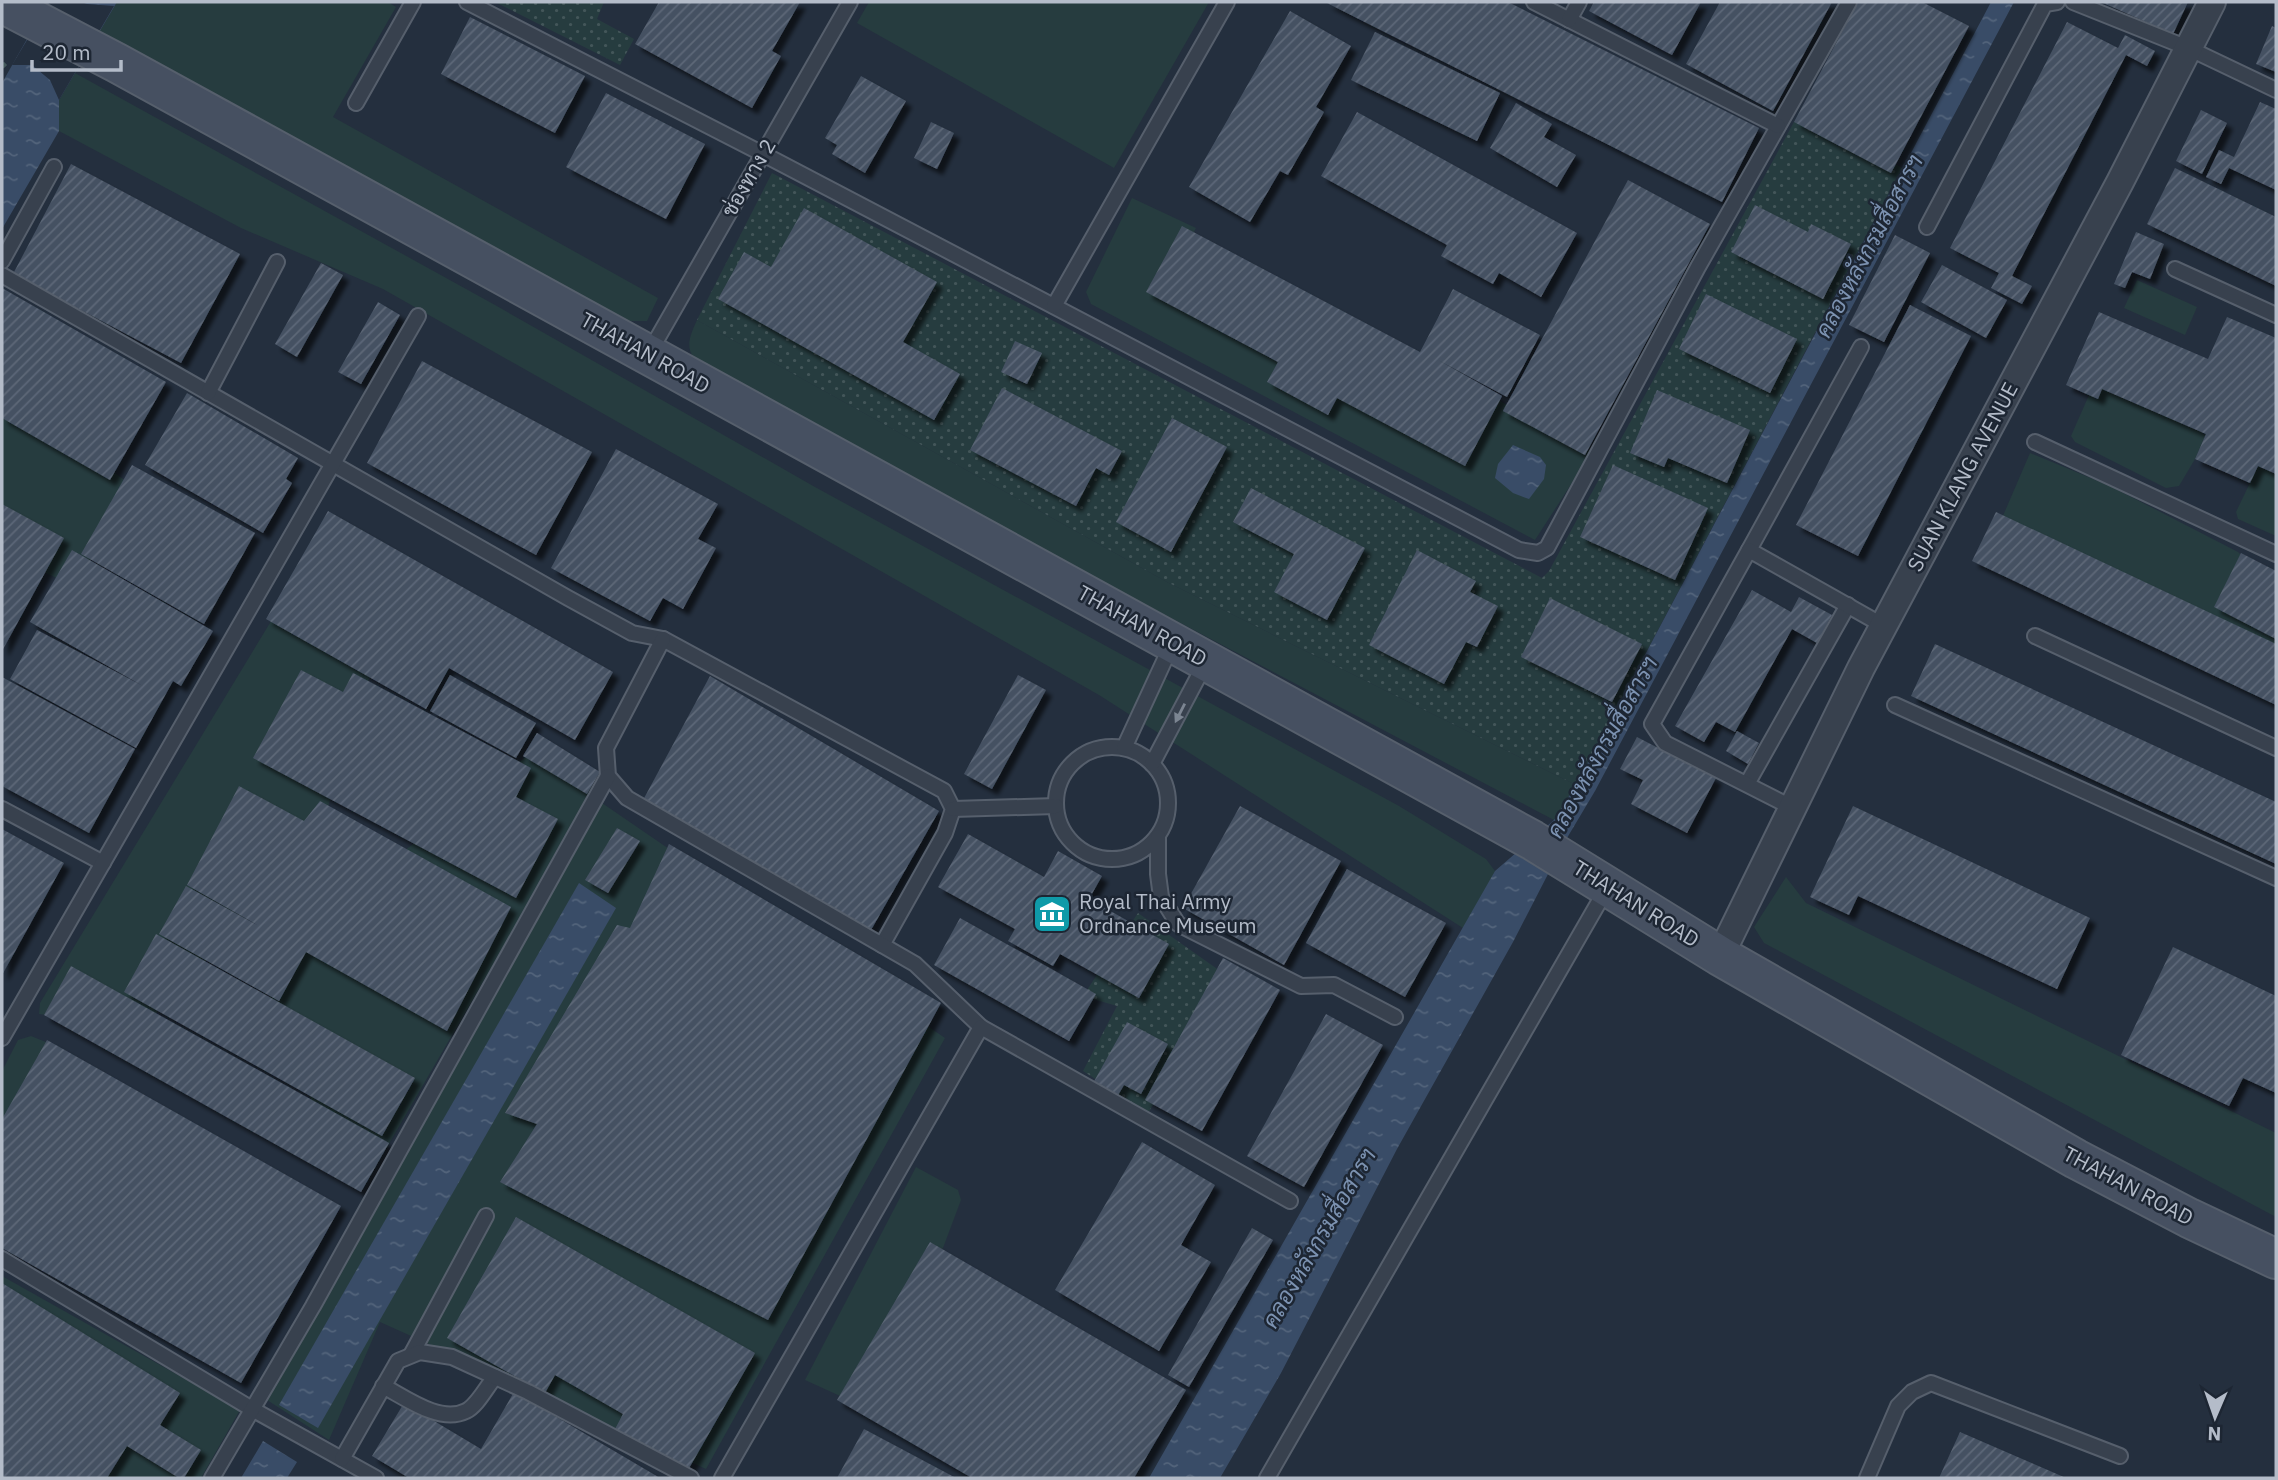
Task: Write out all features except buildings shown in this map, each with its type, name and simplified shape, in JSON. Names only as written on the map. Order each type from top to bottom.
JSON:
[{"type":"main road","name":"THAHAN ROAD","points":[[2,3],[117,63],[1532,840],[1720,956],[2076,1159],[2189,1218],[2276,1259]]},
{"type":"street","name":"SUAN KLANG AVENUE","points":[[1720,956],[1884,626],[2120,182],[2212,2]]},
{"type":"lane","points":[[356,103],[413,2]]},
{"type":"lane","points":[[467,2],[1519,550],[1538,553],[1547,548],[1698,267],[1849,2]]},
{"type":"lane","name":"ช่องทาง 2","points":[[648,354],[850,2]]},
{"type":"lane","points":[[1054,306],[1227,2]]},
{"type":"lane","points":[[1534,2],[1778,126]]},
{"type":"lane","points":[[1569,20],[1579,2]]},
{"type":"lane","points":[[1927,228],[2045,5],[2057,2]]},
{"type":"lane","points":[[2073,2],[2188,48],[2276,90]]},
{"type":"lane","points":[[2,261],[54,167]]},
{"type":"lane","points":[[208,393],[277,262]]},
{"type":"lane","points":[[2175,269],[2276,315]]},
{"type":"lane","points":[[2,275],[632,633],[663,639],[944,791],[953,809],[945,833],[882,945]]},
{"type":"lane","points":[[2,1038],[418,316]]},
{"type":"lane","points":[[1793,808],[1665,743],[1652,724],[1861,347]]},
{"type":"lane","points":[[2035,442],[2276,554]]},
{"type":"lane","points":[[1749,550],[1884,626]]},
{"type":"lane","points":[[1747,784],[1848,605]]},
{"type":"lane","points":[[2035,636],[2276,748]]},
{"type":"lane","points":[[212,1478],[325,1284],[608,776],[606,748],[663,639]]},
{"type":"lane","points":[[1124,748],[1172,643]]},
{"type":"lane","points":[[1152,764],[1206,661]]},
{"type":"lane","points":[[1895,705],[2276,878]]},
{"type":"lane","points":[[1106,747],[1124,748],[1142,755],[1165,783],[1169,802],[1167,820],[1158,837],[1144,850],[1127,858],[1108,860],[1089,855],[1074,845],[1062,831],[1056,795],[1062,777],[1073,762],[1106,747]]},
{"type":"lane","points":[[608,776],[627,798],[915,964],[981,1027],[1290,1201]]},
{"type":"lane","points":[[953,809],[1056,806]]},
{"type":"lane","points":[[2,809],[103,863]]},
{"type":"lane","points":[[1158,837],[1161,897],[1178,924],[1301,986],[1334,985],[1395,1017]]},
{"type":"lane","points":[[1267,1478],[1596,880]]},
{"type":"lane","points":[[722,1478],[981,1027]]},
{"type":"lane","points":[[411,1355],[486,1216]]},
{"type":"lane","points":[[2,1259],[252,1409],[376,1478]]},
{"type":"lane","points":[[342,1459],[398,1361],[419,1352],[453,1357],[691,1478]]},
{"type":"lane","points":[[383,1386],[429,1410],[452,1415],[468,1410],[495,1377]]},
{"type":"lane","points":[[1867,1478],[1898,1406],[1912,1392],[1931,1383],[2120,1456]]},
{"type":"path","points":[[2,67],[8,61]]},
{"type":"green space","points":[[117,2],[388,2],[396,7],[333,117],[658,298],[647,321],[606,316],[99,32]]},
{"type":"green space","points":[[495,2],[604,2],[597,19],[634,39],[620,65]]},
{"type":"green space","points":[[869,2],[1209,2],[1114,168],[857,23]]},
{"type":"green space","points":[[75,73],[495,305],[815,487],[1399,806],[1486,859],[1495,871],[1466,930],[1099,695],[768,507],[383,289],[241,228],[59,131],[59,100]]},
{"type":"green space","points":[[1800,111],[1902,168],[1576,785],[1169,583],[697,320],[772,173],[1542,578],[1549,571]]},
{"type":"green space","points":[[1132,198],[1196,228],[1164,290],[1489,395],[1592,452],[1535,540],[1091,304],[1086,292]]},
{"type":"green space","points":[[2137,280],[2197,307],[2185,335],[2124,308]]},
{"type":"green space","points":[[697,320],[1169,583],[1576,785],[1554,820],[708,374],[690,349],[690,337]]},
{"type":"green space","points":[[2102,389],[2206,434],[2179,486],[2166,488],[2075,442],[2071,436],[2089,395]]},
{"type":"green space","points":[[2,390],[142,493],[72,585],[2,553]]},
{"type":"green space","points":[[2030,453],[2110,486],[2238,552],[2276,590],[2276,651],[1999,525]]},
{"type":"green space","points":[[2258,466],[2276,474],[2276,536],[2238,519],[2236,512]]},
{"type":"green space","points":[[279,608],[374,664],[315,847],[141,1029],[39,1014],[40,1003]]},
{"type":"green space","points":[[540,746],[596,787],[361,1192],[262,1008],[330,908]]},
{"type":"green space","points":[[602,803],[945,1038],[706,1469],[380,1322],[329,1440],[267,1400]]},
{"type":"green space","points":[[1786,877],[1806,903],[2276,1133],[2276,1217],[1764,943],[1754,927]]},
{"type":"green space","points":[[1138,913],[1230,978],[1148,1113],[1083,1071],[1117,1006],[1083,996]]},
{"type":"green space","points":[[31,1036],[63,1049],[2,1159],[2,1071],[18,1040]]},
{"type":"green space","points":[[916,1167],[958,1190],[961,1200],[940,1256],[849,1400],[805,1380]]},
{"type":"green space","points":[[2,1276],[240,1410],[201,1478],[2,1478]]},
{"type":"water","points":[[48,2],[117,2],[59,100],[59,131],[2,229],[2,83]]},
{"type":"water","name":"คลองหลังกรมสื่อสารฯ","points":[[1991,2],[2014,2],[1595,791],[1397,1149],[1281,1373],[1220,1478],[1149,1478],[1495,871],[1554,820],[1576,785]]},
{"type":"water","points":[[1513,445],[1540,457],[1546,465],[1544,479],[1529,499],[1513,493],[1495,478],[1498,464]]},
{"type":"water","points":[[579,883],[616,908],[318,1428],[279,1405]]},
{"type":"water","points":[[263,1441],[297,1462],[287,1478],[241,1478]]},
{"type":"pier","points":[[50,2],[114,6],[59,100],[50,80],[32,65],[12,65]]},
{"type":"place","name":"Royal Thai Army Ordnance Museum","points":[[1052,914]]}]
